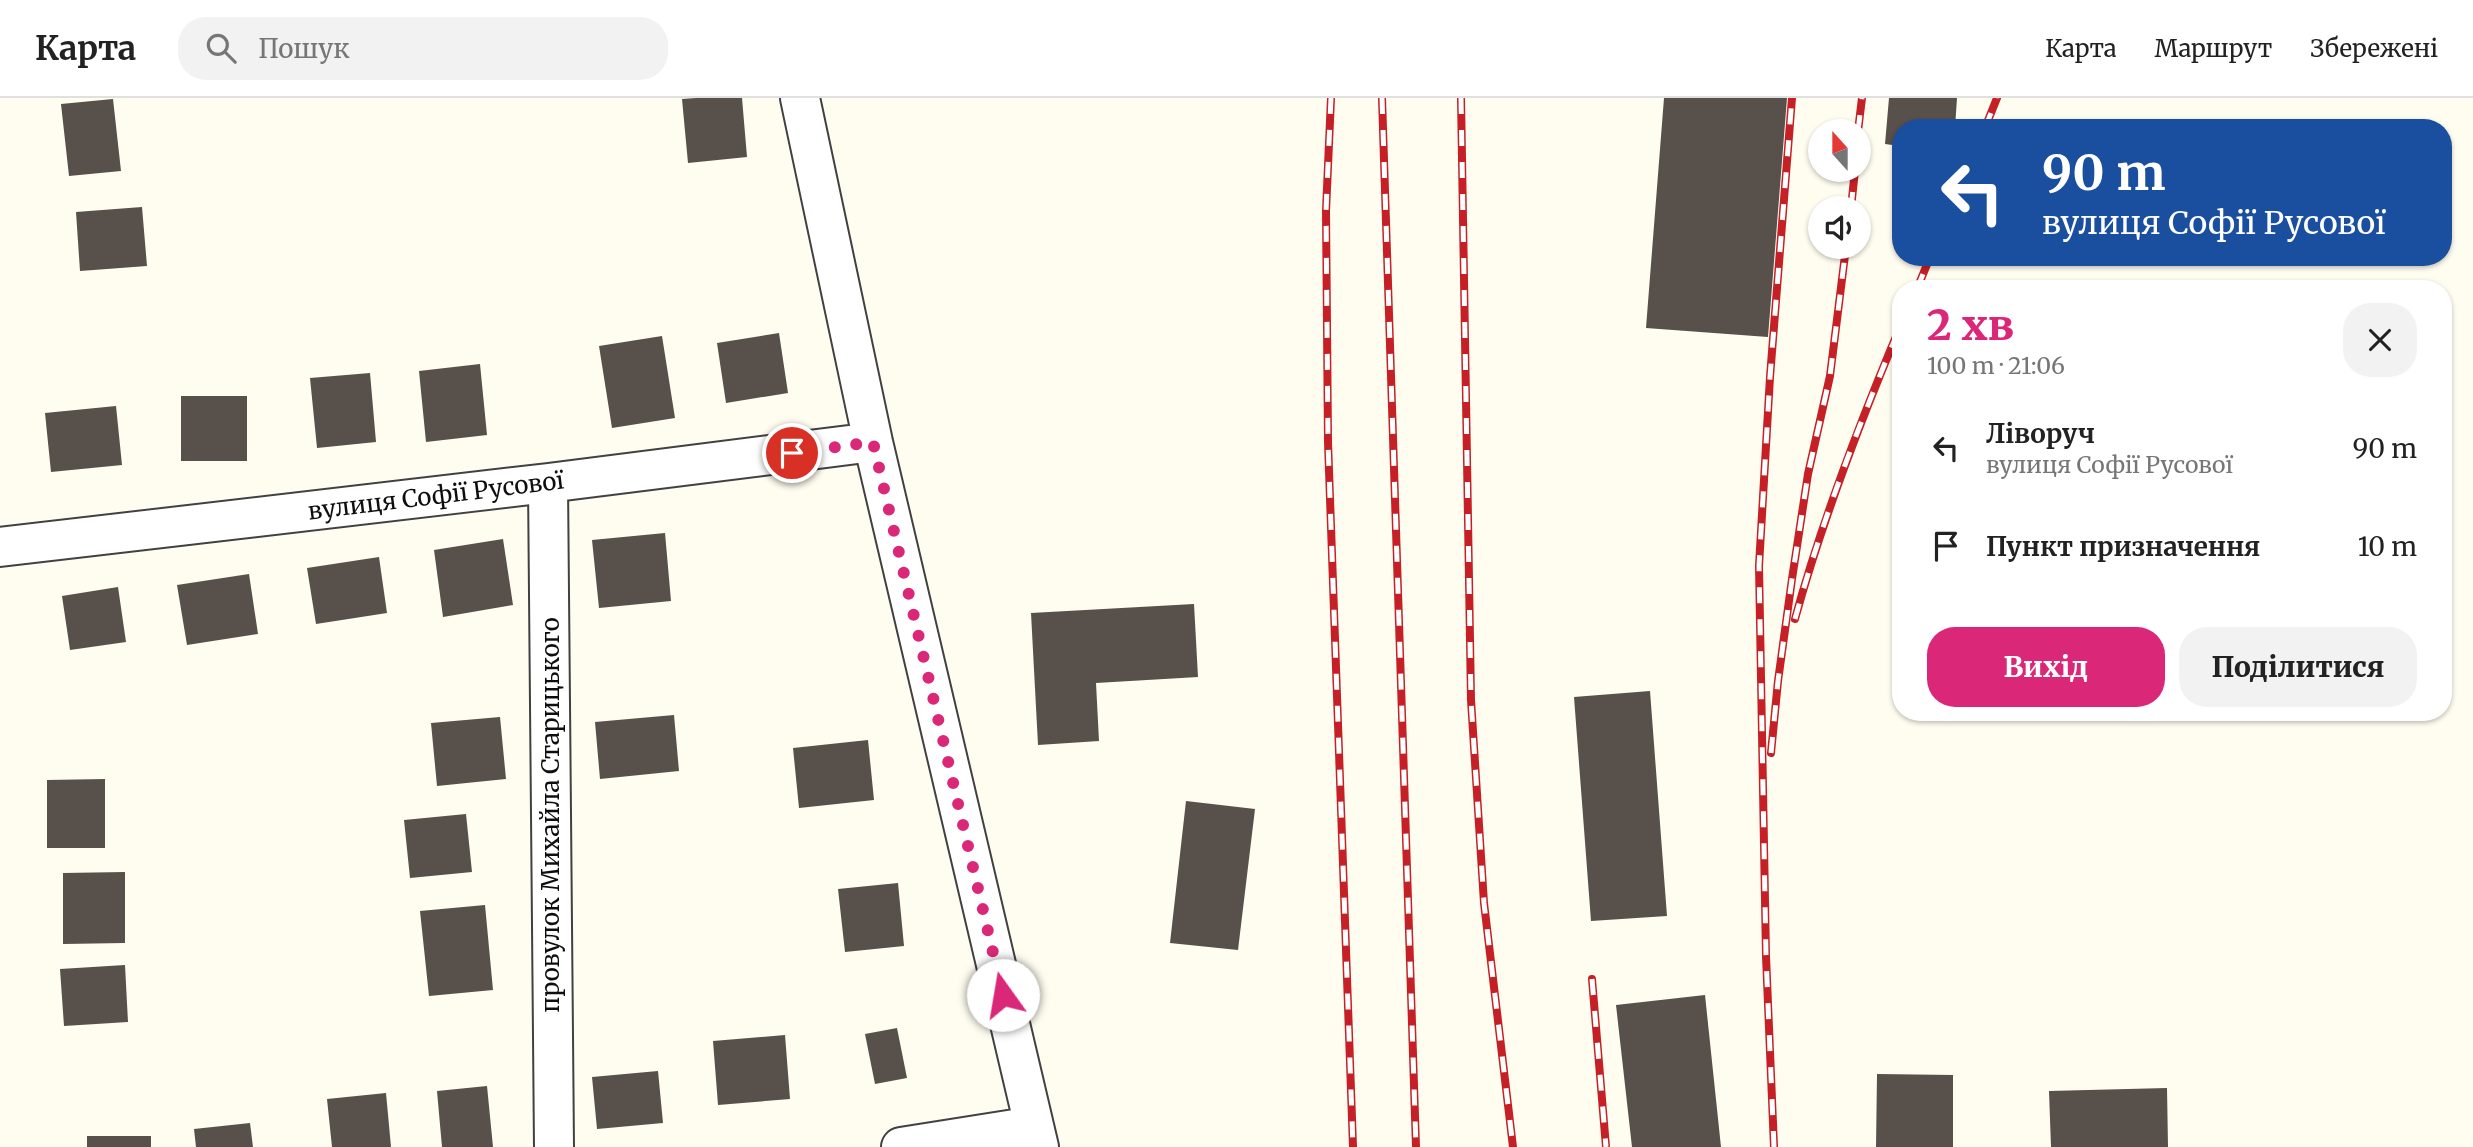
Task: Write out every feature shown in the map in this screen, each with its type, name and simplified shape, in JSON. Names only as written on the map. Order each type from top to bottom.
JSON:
[{"type":"street","points":[[800,98],[873,442],[1037,1137],[901,1147]]},
{"type":"street","name":"вулиця Софії Русової","points":[[0,547],[548,484],[873,442]]},
{"type":"street","name":"провулок Михайла Старицького","points":[[548,484],[554,1147]]},
{"type":"building","points":[[742,98],[747,157],[688,163],[682,99]]},
{"type":"building","points":[[1664,98],[1787,98],[1768,337],[1646,328]]},
{"type":"building","points":[[1889,98],[1957,98],[1956,119],[1892,119],[1892,145],[1885,144]]},
{"type":"building","points":[[113,99],[121,171],[69,176],[61,104]]},
{"type":"building","points":[[142,207],[147,266],[80,271],[76,212]]},
{"type":"building","points":[[779,333],[788,393],[726,403],[717,343]]},
{"type":"building","points":[[662,336],[675,418],[612,428],[599,346]]},
{"type":"building","points":[[480,364],[487,435],[426,442],[419,371]]},
{"type":"building","points":[[370,373],[376,442],[317,448],[310,378]]},
{"type":"building","points":[[181,396],[247,396],[247,461],[181,461]]},
{"type":"building","points":[[116,406],[122,465],[51,472],[45,413]]},
{"type":"building","points":[[665,533],[671,601],[599,608],[592,540]]},
{"type":"building","points":[[503,539],[513,605],[443,617],[434,550]]},
{"type":"building","points":[[379,557],[387,613],[316,624],[307,568]]},
{"type":"building","points":[[249,574],[258,634],[187,645],[177,585]]},
{"type":"building","points":[[118,587],[126,642],[70,650],[62,596]]},
{"type":"building","points":[[1194,604],[1198,677],[1096,683],[1099,741],[1038,745],[1031,613]]},
{"type":"building","points":[[1650,691],[1667,916],[1591,921],[1574,697]]},
{"type":"building","points":[[674,715],[679,771],[600,779],[595,722]]},
{"type":"building","points":[[500,717],[506,779],[437,786],[431,723]]},
{"type":"building","points":[[868,740],[874,800],[799,808],[793,748]]},
{"type":"building","points":[[105,779],[105,848],[47,848],[47,780]]},
{"type":"building","points":[[1186,801],[1255,809],[1238,950],[1170,943]]},
{"type":"building","points":[[466,814],[472,872],[410,878],[404,820]]},
{"type":"building","points":[[125,872],[125,943],[63,944],[63,873]]},
{"type":"building","points":[[898,883],[904,946],[845,952],[838,889]]},
{"type":"building","points":[[485,905],[493,990],[429,996],[420,911]]},
{"type":"building","points":[[125,965],[128,1022],[64,1026],[60,969]]},
{"type":"building","points":[[1705,995],[1721,1147],[1632,1147],[1616,1005]]},
{"type":"building","points":[[897,1028],[907,1078],[875,1084],[865,1034]]},
{"type":"building","points":[[785,1035],[790,1099],[718,1105],[713,1041]]},
{"type":"building","points":[[658,1071],[663,1123],[597,1129],[592,1077]]},
{"type":"building","points":[[1877,1074],[1953,1075],[1953,1147],[1876,1147]]},
{"type":"building","points":[[487,1086],[493,1147],[442,1147],[437,1091]]},
{"type":"building","points":[[2167,1088],[2168,1147],[2051,1147],[2049,1091]]},
{"type":"building","points":[[386,1093],[391,1147],[332,1147],[327,1099]]},
{"type":"building","points":[[250,1123],[253,1147],[196,1147],[194,1129]]},
{"type":"building","points":[[87,1136],[151,1136],[151,1147],[87,1147]]},
{"type":"railway","points":[[1331,98],[1326,211],[1328,442],[1353,1147]]},
{"type":"railway","points":[[1382,98],[1416,1147]]},
{"type":"railway","points":[[1461,98],[1471,700],[1484,903],[1513,1147]]},
{"type":"railway","points":[[1774,1147],[1766,956],[1759,566],[1770,377],[1792,98]]},
{"type":"railway","points":[[1859,119],[1862,98]]},
{"type":"railway","points":[[1989,119],[1997,98]]},
{"type":"railway","points":[[1852,196],[1854,182]]},
{"type":"railway","points":[[1771,753],[1792,579],[1808,474],[1830,376],[1845,259]]},
{"type":"railway","points":[[1921,280],[1926,266]]},
{"type":"railway","points":[[1795,619],[1843,472],[1892,347]]},
{"type":"railway","points":[[1592,979],[1606,1147]]},
{"type":"route","points":[[792,453],[873,442],[1003,995]]}]
